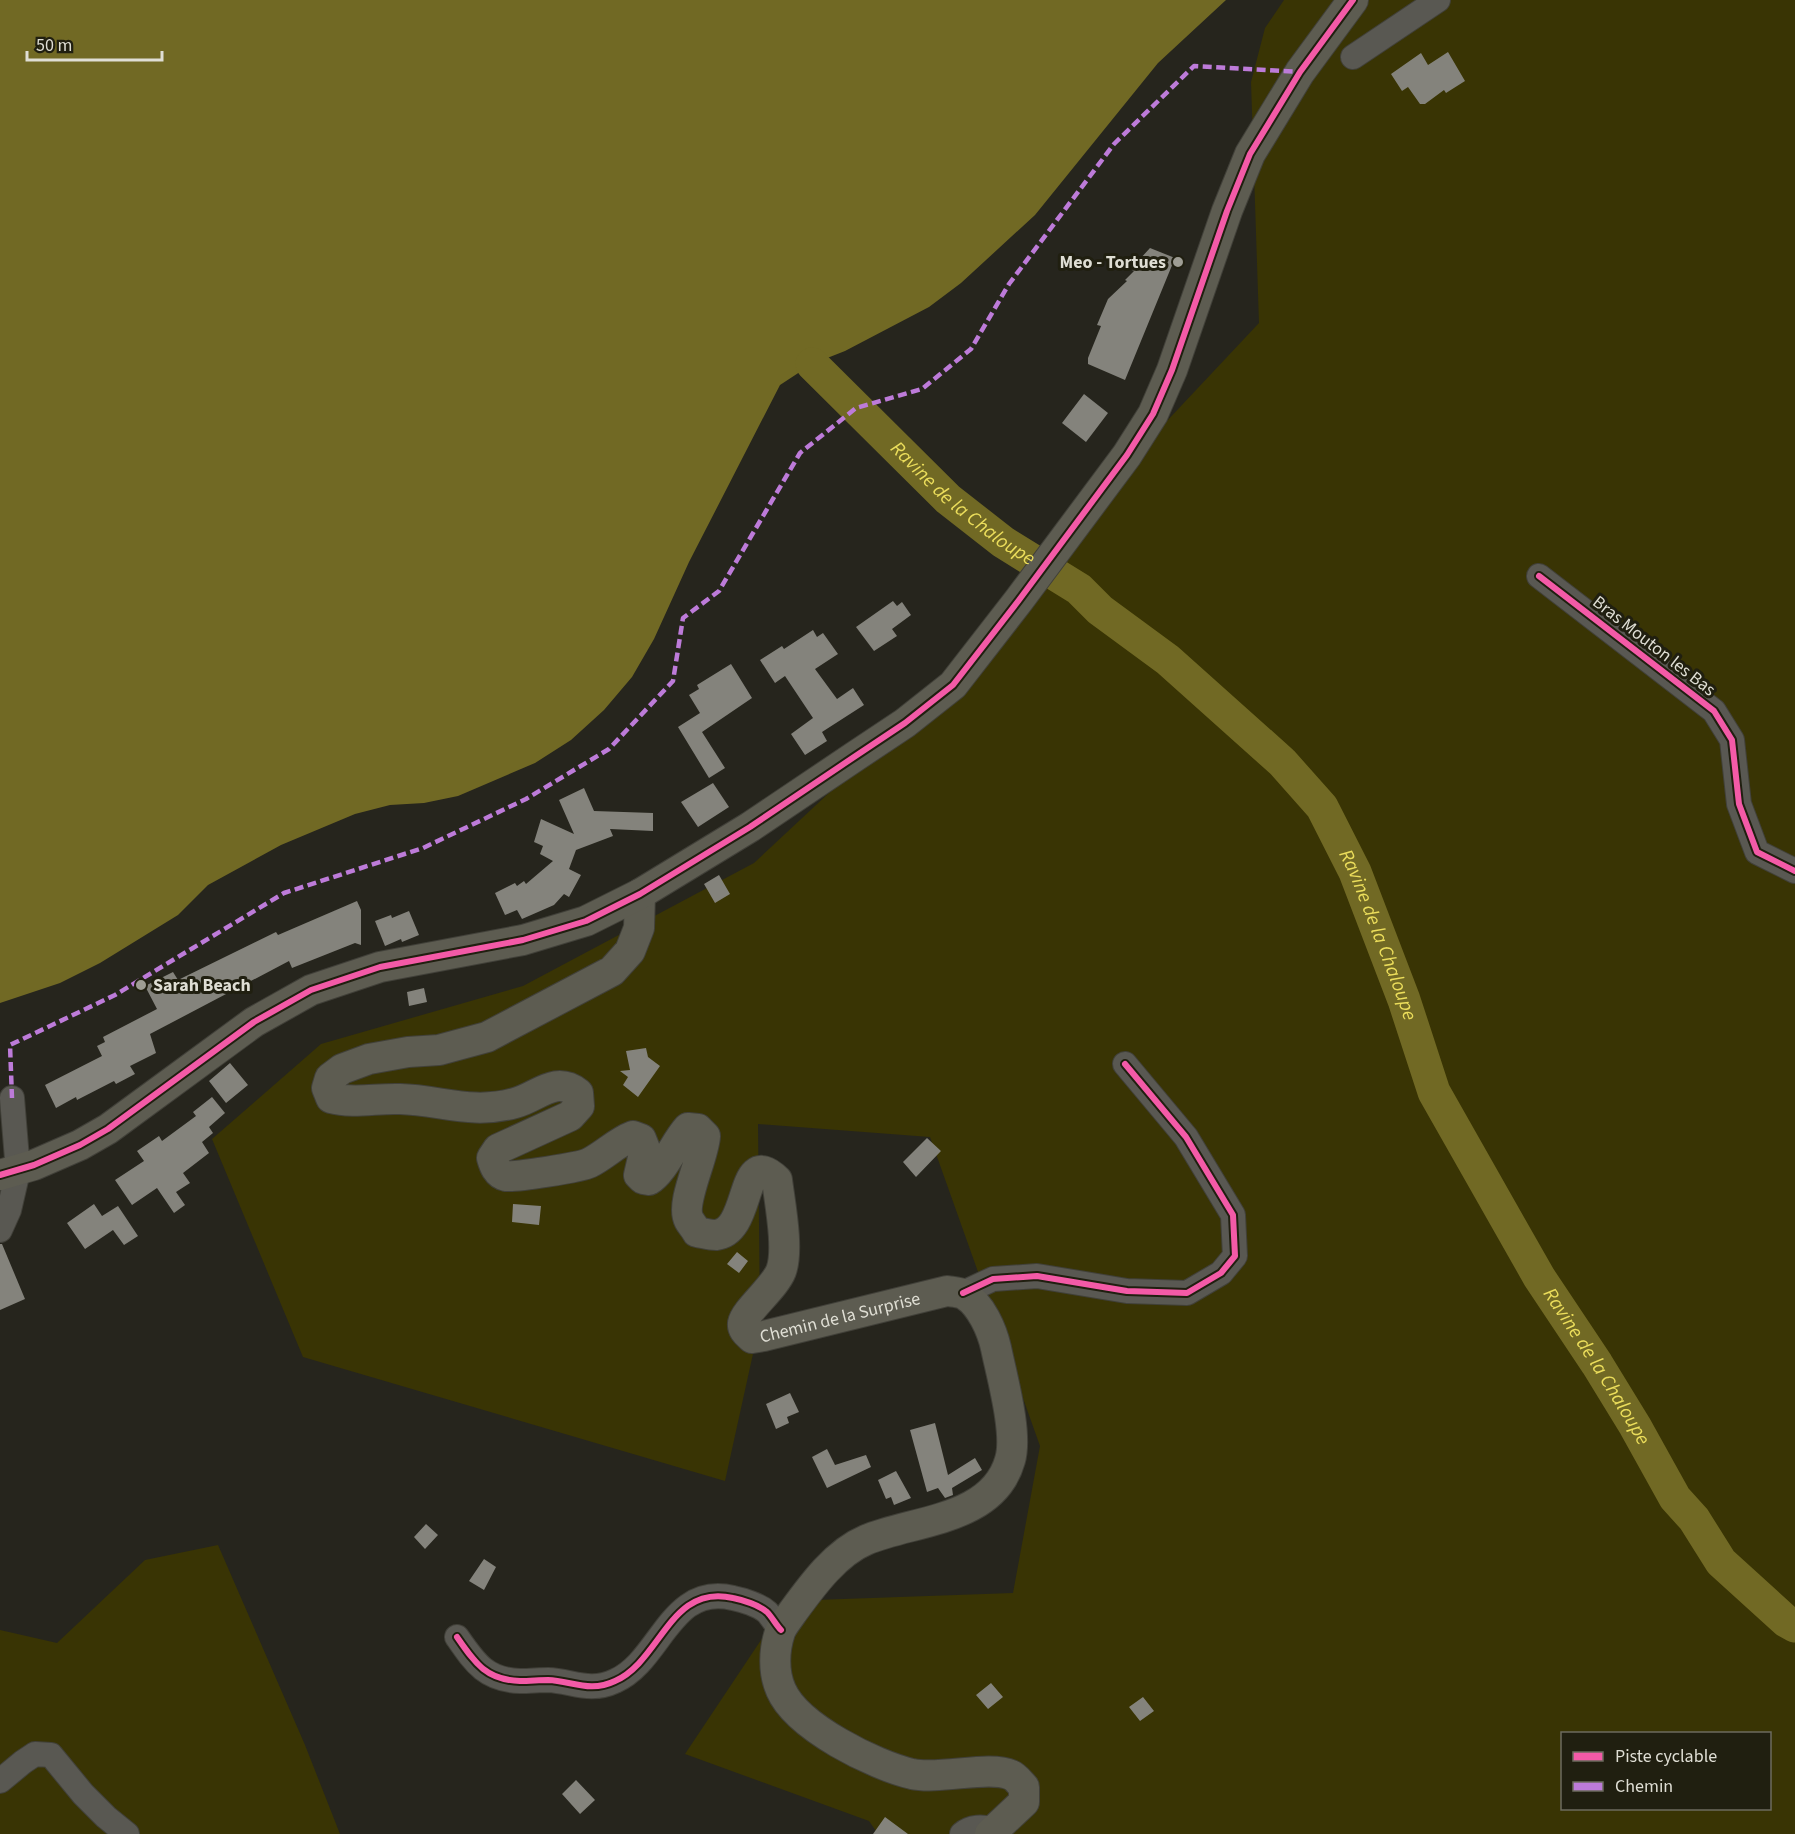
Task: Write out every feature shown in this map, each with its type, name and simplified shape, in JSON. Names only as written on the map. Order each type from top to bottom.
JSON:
[{"type":"main road","points":[[9,1173],[81,1145],[108,1129],[254,1022],[311,990],[380,967],[523,940],[586,921],[640,894],[750,827],[913,716],[953,685],[1128,456],[1153,414],[1172,370],[1227,211],[1250,154],[1300,72],[1353,0]]},
{"type":"main road","name":"Chemin de la Surprise","points":[[640,894],[639,928],[630,951],[612,971],[487,1037],[439,1050],[408,1052],[369,1059],[342,1069],[330,1078],[327,1088],[331,1098],[344,1102],[367,1099],[403,1099],[460,1108],[490,1108],[515,1103],[557,1085],[569,1086],[578,1093],[579,1106],[570,1116],[498,1149],[492,1158],[495,1169],[506,1176],[581,1166],[624,1139],[633,1136],[641,1139],[645,1149],[639,1175],[650,1180],[657,1173],[679,1137],[688,1128],[698,1129],[705,1136],[705,1148],[687,1202],[687,1219],[697,1232],[717,1235],[732,1227],[741,1210],[753,1175],[760,1171],[769,1172],[777,1180],[785,1254],[781,1272],[742,1324],[744,1331],[752,1338],[947,1291],[963,1293]]},
{"type":"main road","points":[[963,1293],[979,1308],[995,1343],[1013,1446],[1010,1462],[1003,1477],[989,1494],[967,1509],[938,1520],[864,1540],[837,1559],[808,1591],[781,1630],[774,1661],[780,1690],[797,1714],[837,1742],[912,1774],[944,1776],[997,1771],[1013,1776],[1024,1787],[1024,1802],[992,1832]]},
{"type":"street","points":[[1353,57],[1438,0]]},
{"type":"street","name":"Bras Mouton les Bas","points":[[1539,576],[1714,711],[1732,740],[1739,804],[1757,852],[1795,871]]},
{"type":"street","points":[[963,1293],[993,1279],[1037,1276],[1127,1291],[1187,1293],[1221,1273],[1235,1256],[1233,1215],[1186,1137],[1125,1064]]},
{"type":"street","points":[[0,1230],[9,1210],[12,1098]]},
{"type":"street","points":[[457,1637],[477,1666],[500,1679],[550,1680],[596,1687],[614,1682],[633,1671],[646,1657],[660,1634],[690,1604],[718,1594],[740,1600],[766,1612],[781,1630]]},
{"type":"street","points":[[0,1781],[35,1754],[51,1755],[83,1794],[127,1834]]},
{"type":"street","points":[[962,1834],[968,1829],[983,1827],[992,1832]]},
{"type":"shaded area","points":[[0,0],[1226,0],[1158,63],[1035,215],[961,283],[929,307],[845,351],[812,364],[780,385],[689,562],[654,639],[632,677],[604,710],[571,740],[535,763],[458,796],[424,803],[390,805],[355,814],[281,845],[208,885],[178,915],[100,963],[60,983],[0,1003]]},
{"type":"shaded area","points":[[1284,0],[1795,0],[1795,1834],[878,1834],[869,1821],[685,1754],[787,1601],[1013,1593],[1040,1446],[930,1137],[758,1124],[760,1322],[725,1481],[303,1357],[212,1139],[321,1044],[523,986],[754,863],[952,678],[1150,439],[1259,323],[1251,82],[1265,28]]},
{"type":"shaded area","points":[[218,1545],[305,1745],[340,1834],[0,1834],[0,1630],[57,1643],[145,1560]]},
{"type":"building","points":[[1448,52],[1465,81],[1446,93],[1444,90],[1425,104],[1420,104],[1408,87],[1402,91],[1391,74],[1421,53],[1428,65]]},
{"type":"building","points":[[1150,248],[1175,258],[1125,380],[1088,364],[1088,358],[1101,326],[1097,325],[1108,299],[1127,281],[1125,280]]},
{"type":"building","points":[[1084,394],[1108,413],[1086,442],[1062,423]]},
{"type":"building","points":[[893,601],[897,606],[902,602],[911,615],[892,629],[897,636],[874,651],[856,627]]},
{"type":"building","points":[[813,630],[817,637],[823,633],[838,654],[815,669],[837,699],[853,688],[864,705],[822,732],[827,741],[805,755],[791,734],[813,718],[785,676],[775,683],[760,660],[782,646],[784,649]]},
{"type":"building","points":[[731,664],[752,698],[702,732],[725,768],[709,778],[678,727],[700,713],[689,695],[699,689],[697,685]]},
{"type":"building","points":[[713,783],[729,807],[698,827],[681,802]]},
{"type":"building","points":[[584,788],[594,811],[653,813],[653,831],[610,829],[613,836],[576,850],[569,869],[581,875],[569,897],[564,894],[554,905],[522,919],[517,910],[505,915],[495,893],[515,883],[517,886],[524,881],[526,884],[553,861],[540,854],[543,846],[534,842],[541,819],[574,834],[559,800]]},
{"type":"building","points":[[719,875],[730,894],[715,903],[704,884]]},
{"type":"building","points":[[357,901],[361,910],[361,945],[355,943],[292,968],[289,961],[150,1034],[156,1053],[130,1066],[135,1074],[116,1084],[114,1081],[77,1100],[76,1097],[56,1108],[45,1085],[102,1056],[97,1046],[105,1042],[103,1037],[157,1009],[145,986],[173,972],[178,980],[276,932],[278,935]]},
{"type":"building","points":[[409,911],[419,935],[385,946],[375,921],[391,915],[392,918]]},
{"type":"building","points":[[424,988],[427,1002],[409,1006],[407,992]]},
{"type":"building","points":[[646,1048],[648,1057],[660,1066],[638,1097],[623,1085],[628,1077],[620,1071],[630,1070],[626,1051]]},
{"type":"building","points":[[230,1063],[248,1085],[226,1103],[209,1081]]},
{"type":"building","points":[[212,1097],[225,1113],[209,1127],[213,1133],[202,1142],[209,1153],[183,1173],[190,1183],[176,1192],[185,1205],[174,1213],[157,1188],[132,1205],[115,1180],[144,1161],[137,1151],[159,1136],[162,1141],[196,1116],[193,1112]]},
{"type":"building","points":[[927,1138],[941,1151],[916,1177],[903,1162]]},
{"type":"building","points":[[94,1204],[102,1216],[118,1206],[138,1236],[124,1245],[113,1230],[85,1249],[67,1223]]},
{"type":"building","points":[[513,1204],[541,1206],[539,1225],[512,1222]]},
{"type":"building","points":[[0,1244],[2,1244],[25,1299],[0,1310]]},
{"type":"building","points":[[737,1252],[748,1261],[739,1273],[727,1264]]},
{"type":"building","points":[[790,1393],[799,1412],[787,1417],[789,1423],[776,1429],[766,1404]]},
{"type":"building","points":[[935,1423],[948,1475],[975,1458],[982,1470],[952,1488],[953,1495],[945,1498],[938,1488],[927,1492],[910,1430]]},
{"type":"building","points":[[827,1449],[835,1465],[866,1455],[871,1467],[827,1488],[812,1457]]},
{"type":"building","points":[[896,1471],[911,1498],[894,1505],[891,1497],[886,1499],[878,1480]]},
{"type":"building","points":[[426,1524],[438,1535],[425,1549],[414,1537]]},
{"type":"building","points":[[484,1559],[496,1567],[484,1590],[469,1581]]},
{"type":"building","points":[[991,1683],[1003,1697],[988,1709],[976,1695]]},
{"type":"building","points":[[1143,1697],[1154,1711],[1140,1721],[1129,1707]]},
{"type":"building","points":[[576,1780],[595,1800],[580,1814],[562,1794]]},
{"type":"building","points":[[885,1817],[908,1834],[873,1834]]},
{"type":"waterway","name":"Ravine de la Chaloupe","points":[[812,364],[948,499],[1003,542],[1079,589],[1100,610],[1168,660],[1282,762],[1322,807],[1355,872],[1404,1000],[1434,1092],[1539,1277],[1597,1364],[1675,1498],[1694,1519],[1721,1562],[1786,1621],[1795,1626]]},
{"type":"marked path","points":[[12,1098],[10,1045],[115,995],[284,893],[423,848],[526,799],[609,749],[673,681],[683,618],[719,591],[800,453],[856,408],[922,389],[971,349],[1009,284],[1114,144],[1194,66],[1300,72]]},
{"type":"cycle path","points":[[0,1175],[34,1165],[80,1145],[108,1129],[254,1022],[311,990],[380,967],[523,940],[586,921],[640,894],[750,827],[905,723],[953,685],[1127,455],[1153,414],[1172,370],[1227,211],[1250,154],[1300,72],[1353,0]]},
{"type":"cycle path","points":[[1539,576],[1714,711],[1732,740],[1739,804],[1757,852],[1795,871]]},
{"type":"cycle path","points":[[963,1293],[993,1279],[1037,1276],[1127,1291],[1187,1293],[1221,1273],[1235,1256],[1233,1215],[1186,1137],[1125,1064]]},
{"type":"cycle path","points":[[457,1637],[482,1668],[498,1677],[508,1680],[548,1680],[597,1686],[615,1681],[631,1671],[680,1612],[694,1602],[712,1596],[733,1598],[755,1605],[767,1612],[781,1630]]},
{"type":"place","name":"Meo - Tortues","points":[[1178,262]]},
{"type":"place","name":"Sarah Beach","points":[[141,985]]}]
